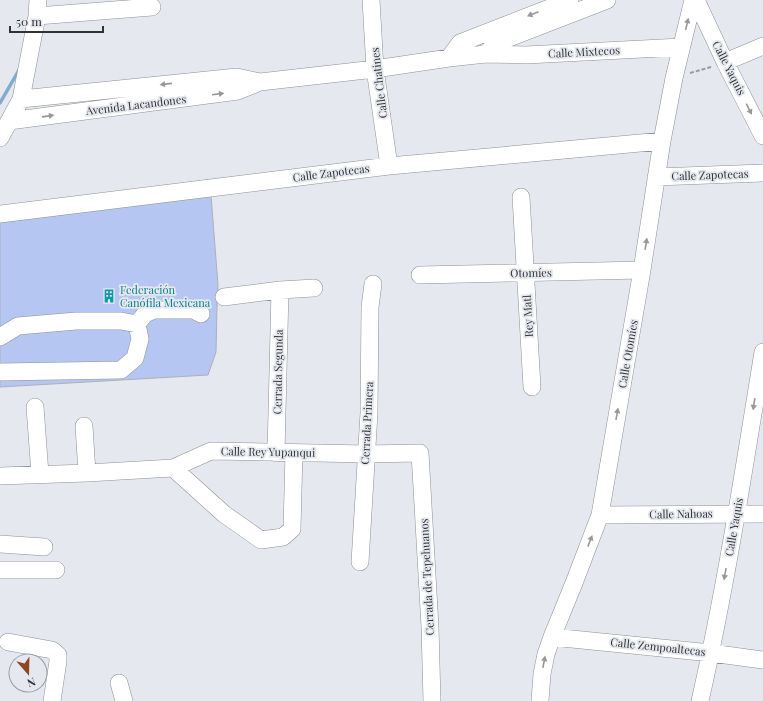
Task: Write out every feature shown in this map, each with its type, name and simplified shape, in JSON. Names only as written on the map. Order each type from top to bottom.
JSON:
[{"type":"street","name":"Calle Chatines","points":[[371,0],[375,69],[389,166]]},
{"type":"street","points":[[449,58],[460,43],[570,0]]},
{"type":"street","points":[[486,54],[496,43],[607,0]]},
{"type":"street","name":"Calle Otomíes","points":[[540,701],[542,674],[546,654],[600,515],[642,270],[662,141],[681,47],[694,0]]},
{"type":"street","name":"Calle Yaquis","points":[[694,0],[763,136]]},
{"type":"street","points":[[0,138],[21,99],[37,8],[152,7]]},
{"type":"street","points":[[725,62],[763,46]]},
{"type":"street","name":"Calle Mixtecos","points":[[486,54],[526,55],[681,47]]},
{"type":"street","name":"Avenida Lacandones","points":[[9,121],[134,105],[237,77],[260,82],[375,69],[486,54]]},
{"type":"street","name":"Avenida Lacandones","points":[[21,99],[133,88],[196,89]]},
{"type":"street","points":[[133,88],[134,105]]},
{"type":"street","points":[[82,93],[83,111]]},
{"type":"street","name":"Calle Zapotecas","points":[[0,214],[389,166],[662,141]]},
{"type":"street","name":"Calle Zapotecas","points":[[656,177],[763,173]]},
{"type":"street","name":"Rey Matl","points":[[520,197],[532,387]]},
{"type":"street","name":"Otomíes","points":[[420,275],[642,270]]},
{"type":"street","name":"Cerrada Primera","points":[[360,562],[369,413],[370,307],[373,284]]},
{"type":"street","points":[[224,297],[280,290],[314,288]]},
{"type":"street","name":"Cerrada Segunda","points":[[276,453],[280,290]]},
{"type":"street","points":[[0,372],[122,370],[135,358],[140,339],[137,324],[145,314],[154,310],[193,310],[201,314]]},
{"type":"street","points":[[0,337],[18,326],[76,321],[121,321],[137,324]]},
{"type":"street","name":"Calle Yaquis","points":[[700,701],[711,653],[763,352]]},
{"type":"street","points":[[36,407],[40,474]]},
{"type":"street","points":[[84,426],[87,473]]},
{"type":"street","name":"Calle Rey Yupanqui","points":[[0,476],[173,468],[211,451],[366,454],[420,453]]},
{"type":"street","points":[[173,468],[224,514],[261,540],[283,537],[292,529],[294,453]]},
{"type":"street","name":"Cerrada de Tepehuanos","points":[[420,453],[430,627],[432,701]]},
{"type":"street","name":"Calle Nahoas","points":[[600,515],[763,514]]},
{"type":"street","points":[[0,544],[44,547]]},
{"type":"street","points":[[0,570],[56,570]]},
{"type":"street","name":"Calle Zempoaltecas","points":[[552,636],[763,660]]},
{"type":"street","points":[[8,642],[52,650],[58,655],[52,701]]},
{"type":"street","points":[[119,683],[124,701]]},
{"type":"path","points":[[674,78],[725,62]]},
{"type":"building","name":"Federación Canófila Mexicana","points":[[211,195],[218,285],[216,352],[208,375],[0,387],[0,216]]},
{"type":"waterway","points":[[0,103],[19,70]]},
{"type":"place","name":"Federación Canófila Mexicana","points":[[109,296]]}]
